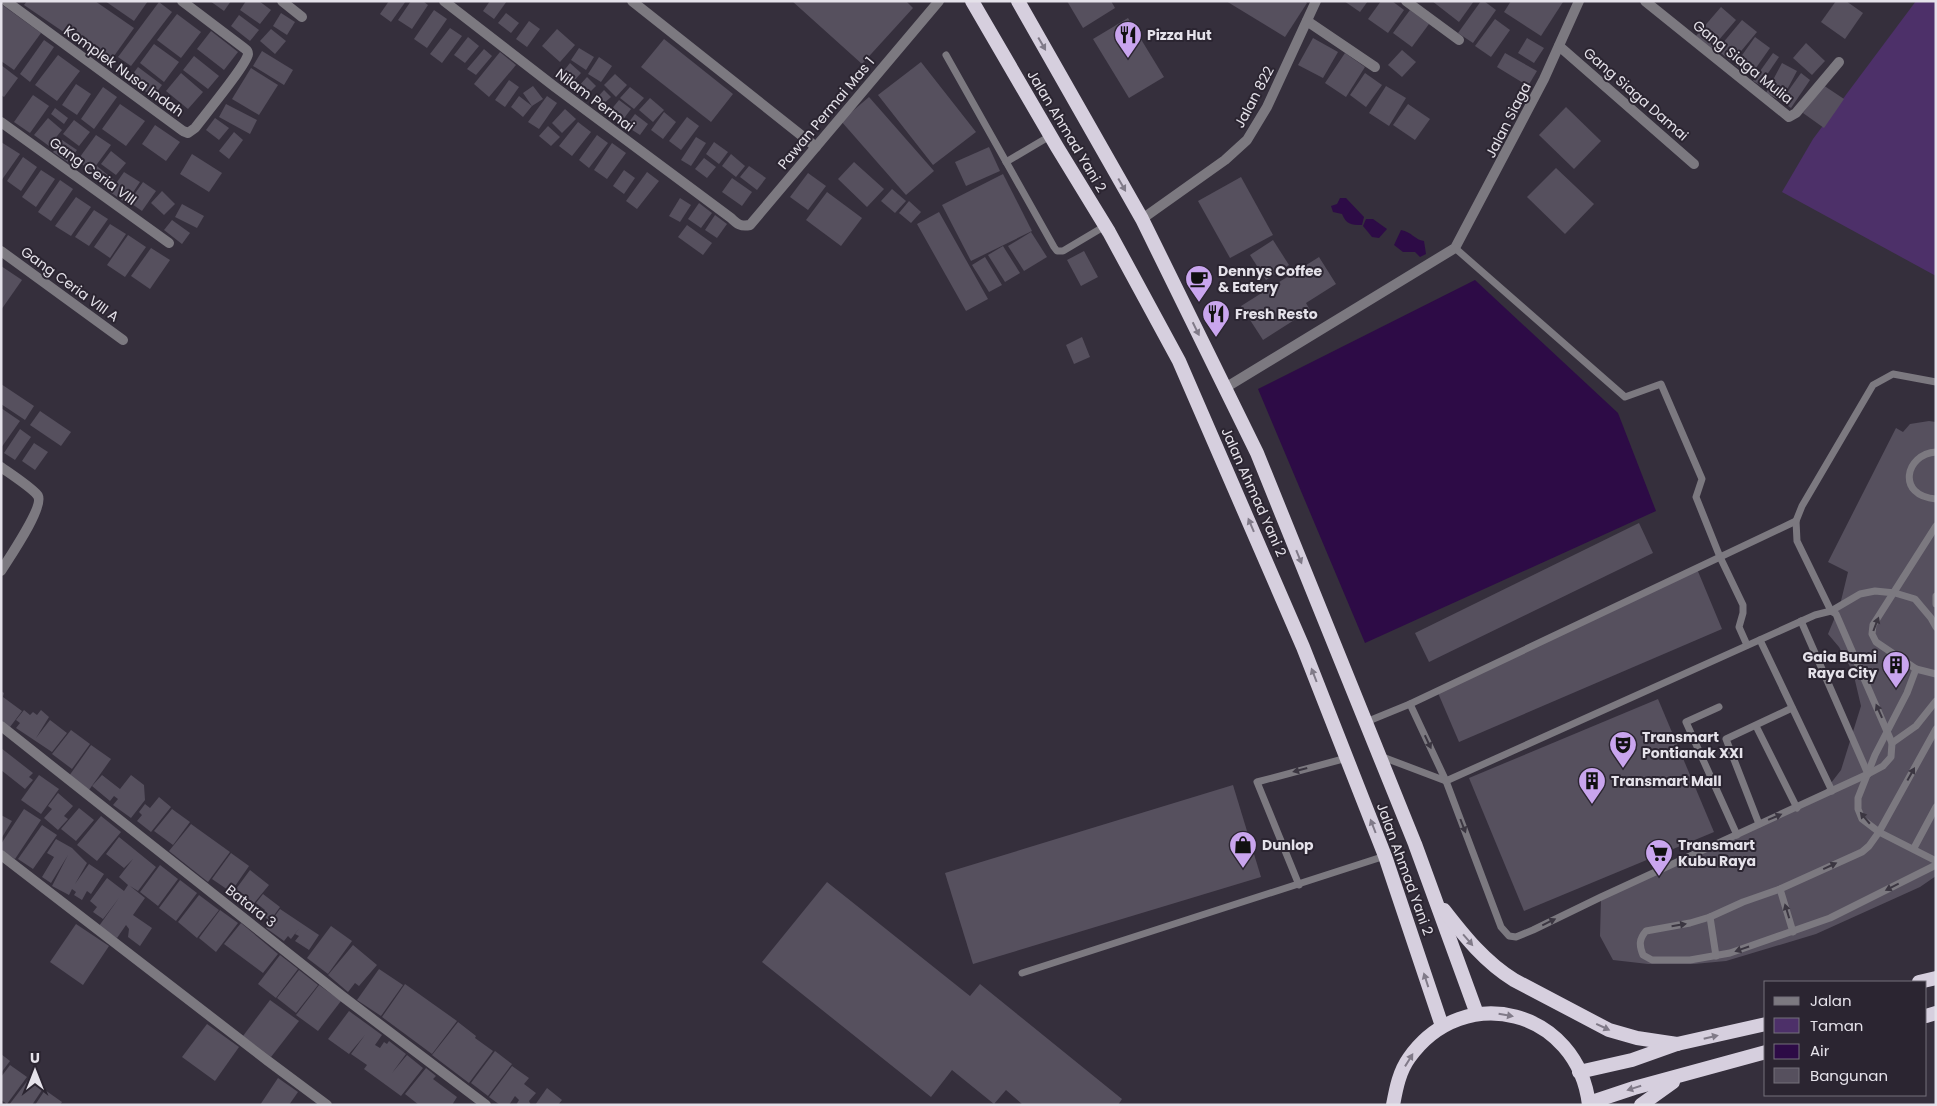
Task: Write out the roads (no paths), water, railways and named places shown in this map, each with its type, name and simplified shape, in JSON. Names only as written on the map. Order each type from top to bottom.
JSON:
[{"type":"highway","name":"Jalan Ahmad Yani 2","points":[[972,1],[1050,136],[1105,226],[1179,361],[1303,647],[1347,758],[1385,856],[1442,1026]]},
{"type":"highway","name":"Jalan Ahmad Yani 2","points":[[1018,1],[1142,219],[1257,454],[1380,756],[1437,902],[1477,1014]]},
{"type":"highway","points":[[1437,902],[1483,956],[1499,971],[1514,980],[1609,1030],[1637,1038],[1677,1044]]},
{"type":"highway","points":[[1923,981],[1936,978]]},
{"type":"highway","points":[[1393,1105],[1397,1081],[1408,1060],[1423,1041],[1442,1026],[1457,1019],[1477,1014],[1499,1014],[1524,1018],[1547,1030],[1566,1047],[1579,1072],[1589,1104],[1681,1075],[1764,1053]]},
{"type":"highway","points":[[1579,1072],[1632,1060],[1677,1044],[1764,1024]]},
{"type":"highway","points":[[1641,1105],[1681,1075]]},
{"type":"street","name":"Komplek Nusa Indah","points":[[6,1],[188,133],[195,128],[246,60],[247,51],[182,1]]},
{"type":"street","points":[[282,1],[302,17]]},
{"type":"street","name":"Nilam Permai","points":[[444,1],[555,87],[731,218]]},
{"type":"street","points":[[632,1],[816,147]]},
{"type":"street","name":"Pawan Permai Mas 1","points":[[731,218],[738,224],[750,225],[939,1]]},
{"type":"street","name":"Jalan 822","points":[[1142,219],[1224,160],[1247,140],[1267,107],[1316,1]]},
{"type":"street","points":[[1406,1],[1459,40]]},
{"type":"street","points":[[1566,1],[1577,5]]},
{"type":"street","name":"Gang Siaga Mulia","points":[[1644,1],[1789,117],[1796,113],[1839,62]]},
{"type":"street","name":"Jalan Siaga","points":[[1455,248],[1513,139],[1577,5]]},
{"type":"street","points":[[1307,21],[1375,67]]},
{"type":"street","name":"Gang Siaga Damai","points":[[1559,46],[1694,164]]},
{"type":"street","name":"Gang Ceria VIII","points":[[1,122],[169,243]]},
{"type":"street","points":[[1225,388],[1455,248]]},
{"type":"street","name":"Gang Ceria VIII A","points":[[1,251],[123,340]]},
{"type":"street","points":[[1,467],[38,494],[40,502],[4,559],[1,571]]},
{"type":"street","name":"Batara 3","points":[[1,726],[342,996],[486,1105]]},
{"type":"street","points":[[1,855],[327,1105]]},
{"type":"lane","points":[[946,55],[1057,251],[1063,251],[1105,226]]},
{"type":"lane","points":[[1006,162],[1050,136]]},
{"type":"lane","points":[[1455,248],[1625,397],[1661,384],[1702,479],[1696,497],[1720,557],[1743,605],[1739,627],[1747,645]]},
{"type":"lane","points":[[1410,704],[1446,781],[1501,927],[1508,936],[1516,937],[1533,930],[1600,897],[1797,808],[1883,766],[1891,757],[1892,743],[1836,614],[1831,611],[1797,541],[1796,521],[1802,506],[1873,385],[1893,374],[1936,382]]},
{"type":"lane","points":[[1936,452],[1928,453],[1921,457],[1909,473],[1909,482],[1912,490],[1936,499]]},
{"type":"lane","points":[[1366,722],[1410,704],[1796,521]]},
{"type":"lane","points":[[1936,526],[1873,625],[1872,634],[1876,642],[1916,669],[1936,674]]},
{"type":"lane","points":[[1380,756],[1446,781],[1815,614],[1831,611],[1860,594],[1875,591],[1895,593],[1915,599],[1931,618],[1936,628]]},
{"type":"lane","points":[[1936,596],[1936,604]]},
{"type":"lane","points":[[1801,621],[1868,774]]},
{"type":"lane","points":[[1760,640],[1832,791]]},
{"type":"lane","points":[[1916,669],[1907,693],[1875,755],[1858,798],[1858,809],[1862,819],[1879,832],[1914,848],[1936,861]]},
{"type":"lane","points":[[1892,743],[1916,726],[1936,701]]},
{"type":"lane","points":[[1719,707],[1686,722],[1737,835]]},
{"type":"lane","points":[[1759,824],[1726,739],[1792,708]]},
{"type":"lane","points":[[1756,726],[1797,808]]},
{"type":"lane","points":[[1936,729],[1879,832],[1862,852],[1780,889],[1743,902],[1710,917],[1690,923],[1646,931],[1641,937],[1639,946],[1643,954],[1652,960],[1690,960],[1730,953],[1830,918],[1936,865]]},
{"type":"lane","points":[[1299,885],[1258,782],[1347,758]]},
{"type":"lane","points":[[1914,848],[1936,807]]},
{"type":"lane","points":[[1022,973],[1385,856]]},
{"type":"lane","points":[[1780,889],[1793,932]]},
{"type":"lane","points":[[1710,917],[1716,956]]},
{"type":"water","points":[[1340,198],[1346,198],[1364,217],[1362,225],[1349,223],[1342,214],[1333,212],[1331,206],[1337,204]]},
{"type":"water","points":[[1366,219],[1373,219],[1387,229],[1379,238],[1372,237],[1363,226]]},
{"type":"water","points":[[1401,230],[1424,241],[1426,254],[1420,257],[1415,252],[1403,252],[1394,245]]},
{"type":"water","points":[[1475,280],[1618,413],[1656,511],[1365,643],[1258,389]]},
{"type":"place","name":"Pizza Hut","points":[[1128,59]]},
{"type":"place","name":"Dennys Coffee & Eatery","points":[[1199,303]]},
{"type":"place","name":"Fresh Resto","points":[[1216,338]]},
{"type":"place","name":"Gaia Bumi Raya City","points":[[1896,689]]},
{"type":"place","name":"Transmart Pontianak XXI","points":[[1623,769]]},
{"type":"place","name":"Transmart Mall","points":[[1592,805]]},
{"type":"place","name":"Dunlop","points":[[1243,869]]},
{"type":"place","name":"Transmart Kubu Raya","points":[[1659,877]]}]
